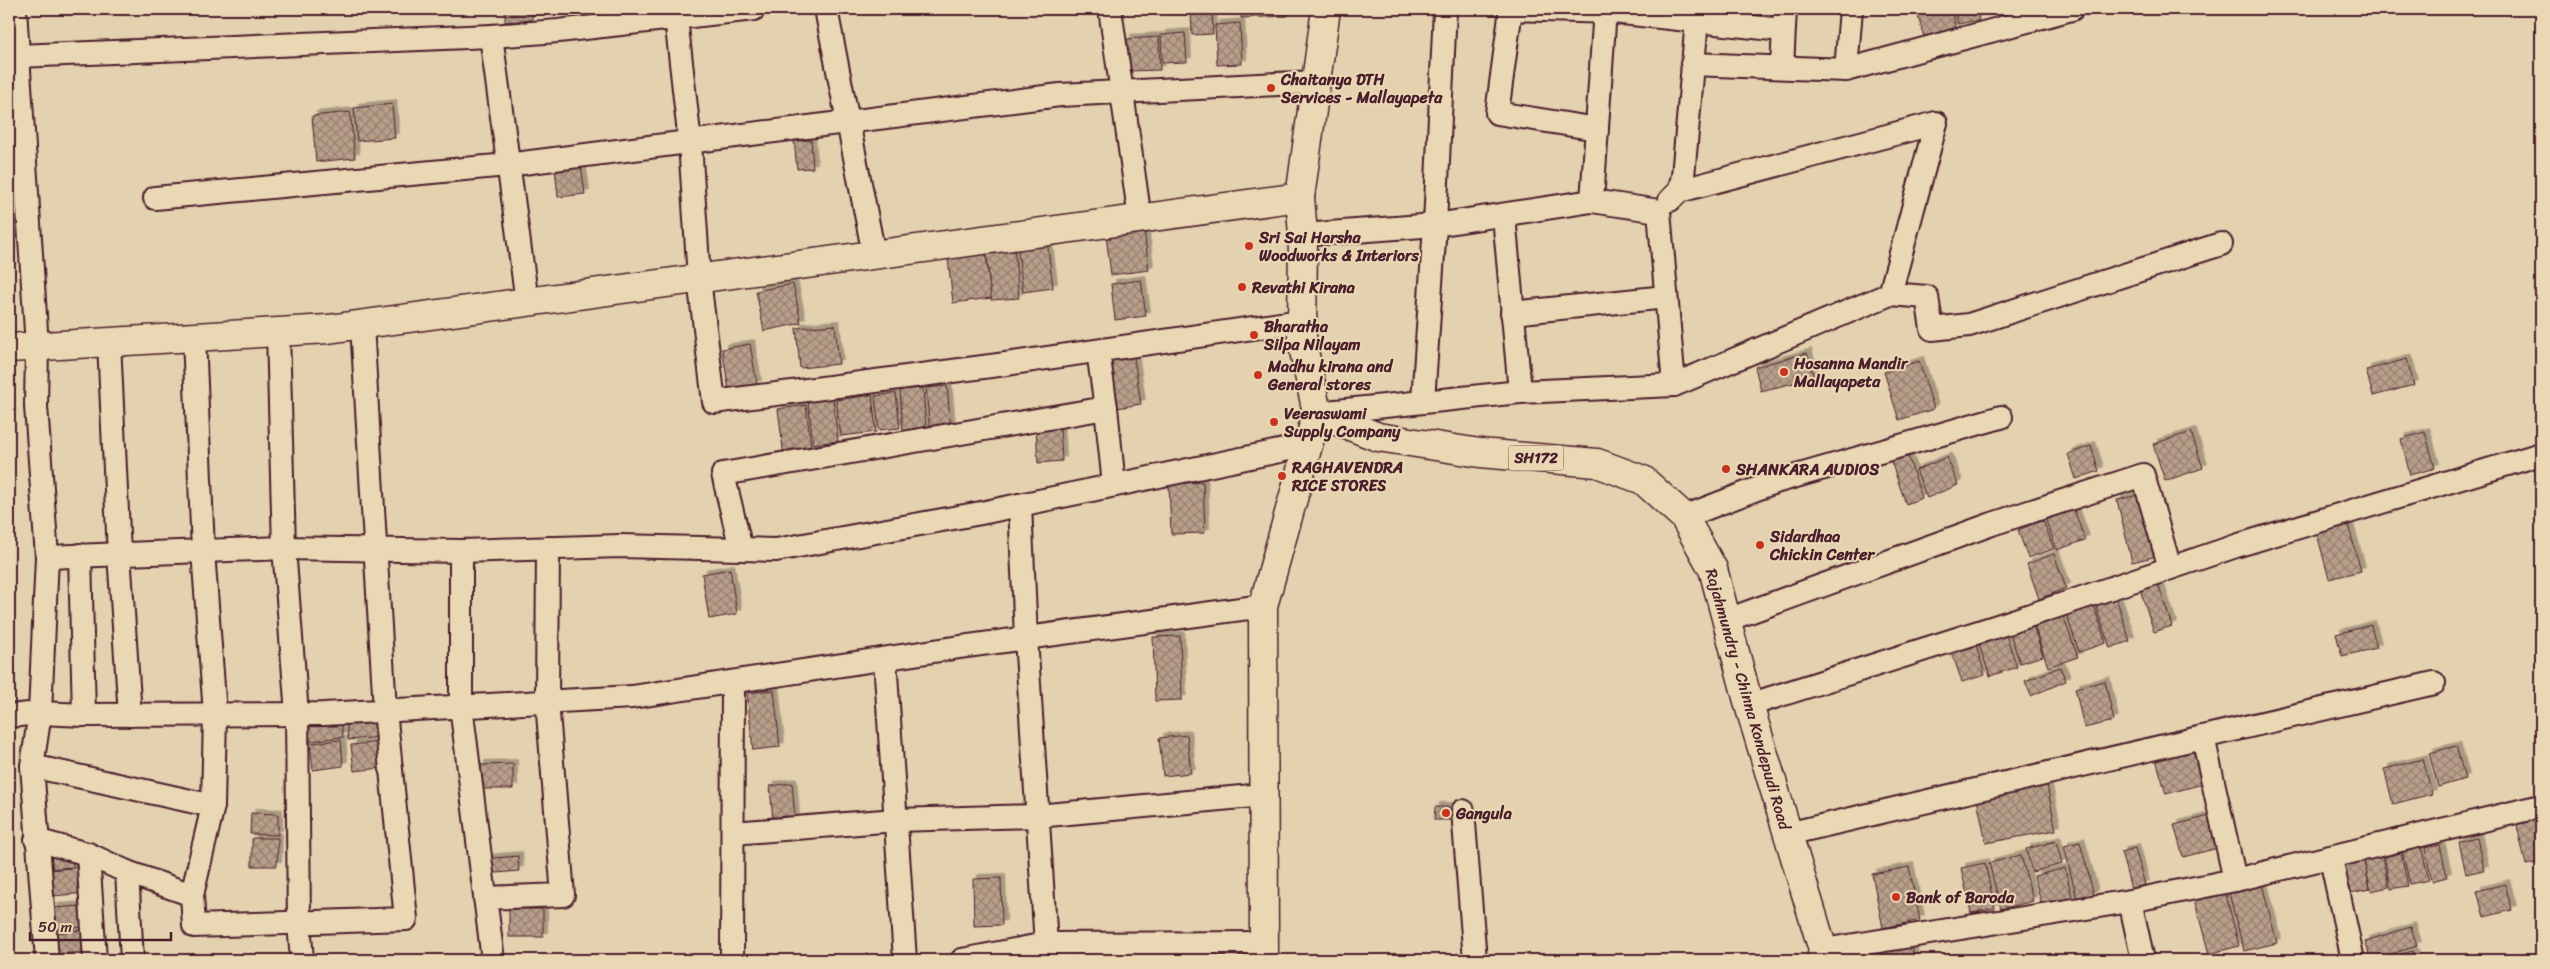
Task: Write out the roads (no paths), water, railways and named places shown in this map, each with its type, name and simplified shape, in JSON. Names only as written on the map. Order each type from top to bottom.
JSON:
[{"type":"main road","points":[[1264,952],[1263,606],[1318,413],[1302,341],[1303,235],[1300,197],[1326,9]]},
{"type":"main road","points":[[9,348],[278,332],[362,325],[1300,197]]},
{"type":"main road","name":"Rajahmundry - Chinna Kondepudi Road","points":[[1318,413],[1378,437],[1480,453],[1597,463],[1643,480],[1684,517],[1713,569],[1749,705],[1822,955]]},
{"type":"street","points":[[16,9],[37,346],[36,406],[47,556],[40,713],[32,766],[36,840],[47,960]]},
{"type":"street","points":[[18,56],[491,36],[558,31],[754,9]]},
{"type":"street","points":[[826,9],[874,255]]},
{"type":"street","points":[[1110,9],[1140,219]]},
{"type":"street","points":[[1423,401],[1435,225],[1445,9]]},
{"type":"street","points":[[1597,129],[1497,114],[1510,9],[1605,10],[1784,19],[1782,67]]},
{"type":"street","points":[[1846,70],[1851,9]]},
{"type":"street","points":[[1692,64],[1846,70],[2072,9]]},
{"type":"street","points":[[1592,201],[1605,10]]},
{"type":"street","points":[[1674,385],[1659,211],[1679,191],[1683,176],[1697,15]]},
{"type":"street","points":[[676,18],[690,143],[699,279],[714,402],[1098,351],[1301,321]]},
{"type":"street","points":[[491,36],[527,302]]},
{"type":"street","points":[[154,198],[508,165],[1060,95],[1316,82]]},
{"type":"street","points":[[1679,191],[1936,123],[1890,294]]},
{"type":"street","points":[[1303,235],[1435,225],[1504,216],[1592,201],[1659,211]]},
{"type":"street","points":[[1504,216],[1520,392]]},
{"type":"street","points":[[1318,413],[1520,392],[1674,385],[1890,294],[1927,298],[1932,329],[1968,326],[2221,244]]},
{"type":"street","points":[[1512,313],[1666,298]]},
{"type":"street","points":[[194,337],[203,551],[215,714],[213,806],[192,895],[194,926],[406,919],[385,710],[362,325]]},
{"type":"street","points":[[278,332],[284,548],[297,714],[299,923],[302,960]]},
{"type":"street","points":[[108,342],[119,554],[130,715]]},
{"type":"street","points":[[1098,351],[1114,486]]},
{"type":"street","points":[[740,549],[723,474],[1106,408]]},
{"type":"street","points":[[1684,517],[1772,483],[2000,417]]},
{"type":"street","points":[[47,556],[284,548],[461,551],[620,546],[776,550],[1020,505],[1308,445]]},
{"type":"street","points":[[1749,705],[2007,623],[2239,545],[2541,454]]},
{"type":"street","points":[[1727,620],[1992,524],[2143,475],[2170,568]]},
{"type":"street","points":[[1020,505],[1026,638],[1046,952]]},
{"type":"street","points":[[485,898],[563,895],[547,701],[548,548]]},
{"type":"street","points":[[461,551],[461,706],[493,960]]},
{"type":"street","points":[[80,555],[84,715]]},
{"type":"street","points":[[9,716],[40,713],[84,715],[297,714],[632,697],[1026,638],[1263,606]]},
{"type":"street","points":[[885,659],[905,960]]},
{"type":"street","points":[[732,960],[733,683]]},
{"type":"street","points":[[1787,834],[2434,684]]},
{"type":"street","points":[[2203,737],[2235,880]]},
{"type":"street","points":[[32,766],[213,806]]},
{"type":"street","points":[[733,833],[896,820],[1037,816],[1263,795]]},
{"type":"street","points":[[1822,955],[2130,901],[2235,880],[2541,806]]},
{"type":"street","points":[[1463,811],[1475,960]]},
{"type":"street","points":[[36,840],[88,854],[127,872],[192,895]]},
{"type":"street","points":[[88,854],[95,960]]},
{"type":"street","points":[[2331,858],[2353,960]]},
{"type":"street","points":[[127,872],[132,960]]},
{"type":"street","points":[[2130,901],[2143,960]]},
{"type":"street","points":[[962,960],[1046,952],[1264,952]]},
{"type":"place","name":"Chaitanya DTH Services - Mallayapeta","points":[[1271,88]]},
{"type":"place","name":"Sri Sai Harsha Woodworks & Interiors","points":[[1249,246]]},
{"type":"place","name":"Revathi Kirana","points":[[1242,287]]},
{"type":"place","name":"Bharatha Silpa Nilayam","points":[[1254,335]]},
{"type":"place","name":"Hosanna Mandir Mallayapeta","points":[[1784,372]]},
{"type":"place","name":"Madhu kirana and General stores","points":[[1258,375]]},
{"type":"place","name":"Veeraswami Supply Company","points":[[1274,422]]},
{"type":"place","name":"SHANKARA AUDIOS","points":[[1726,469]]},
{"type":"place","name":"RAGHAVENDRA RICE STORES","points":[[1282,476]]},
{"type":"place","name":"Sidardhaa Chickin Center","points":[[1760,545]]},
{"type":"place","name":"Gangula","points":[[1446,813]]},
{"type":"place","name":"Bank of Baroda","points":[[1896,897]]}]
